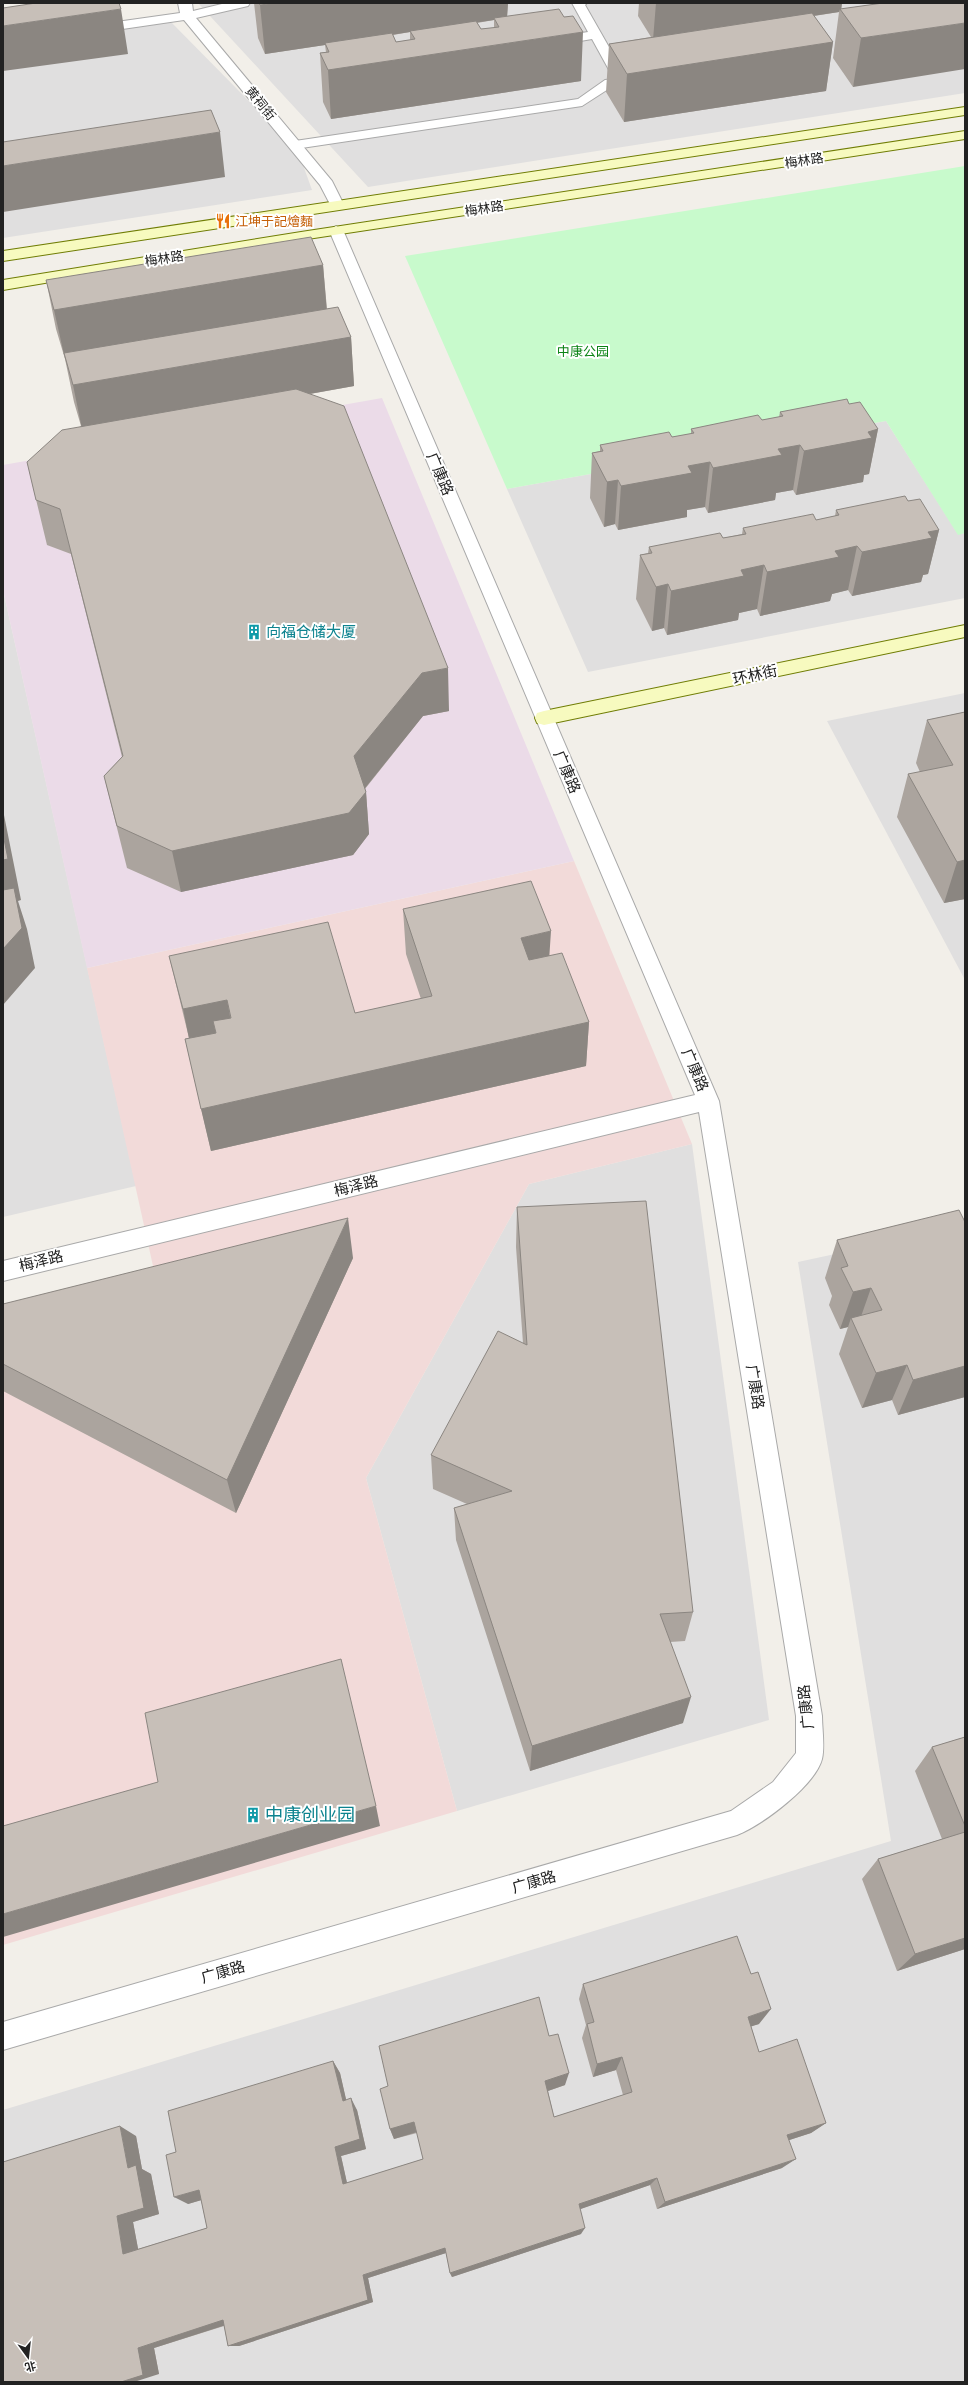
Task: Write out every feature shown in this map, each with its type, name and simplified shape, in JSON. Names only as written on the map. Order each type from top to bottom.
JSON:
[{"type":"main road","name":"梅林路","points":[[3,256],[965,111]]},
{"type":"main road","name":"梅林路","points":[[3,285],[336,230],[965,136]]},
{"type":"main road","name":"环林街","points":[[544,718],[965,631]]},
{"type":"street","points":[[80,31],[186,9],[243,3]]},
{"type":"street","name":"黄祠街","points":[[186,9],[327,184],[337,205]]},
{"type":"street","name":"广康路","points":[[3,2036],[737,1822],[782,1791],[809,1758],[809,1716],[708,1101],[336,230]]},
{"type":"street","name":"梅泽路","points":[[3,1270],[708,1101]]},
{"type":"lane","points":[[581,3],[578,3],[622,81]]},
{"type":"lane","points":[[541,43],[596,35]]},
{"type":"lane","points":[[295,146],[582,102],[609,83],[646,78]]},
{"type":"shaded area","points":[[198,3],[965,3],[965,93],[368,187]]},
{"type":"shaded area","points":[[171,22],[298,151],[312,190],[3,238],[3,47]]},
{"type":"shaded area","name":"向福仓储大厦","points":[[382,398],[574,861],[87,968],[3,590],[3,465]]},
{"type":"shaded area","points":[[886,421],[958,534],[965,533],[965,598],[588,672],[507,489]]},
{"type":"shaded area","points":[[3,590],[136,1186],[3,1217]]},
{"type":"shaded area","points":[[965,693],[965,980],[827,721]]},
{"type":"shaded area","points":[[574,861],[692,1144],[529,1184],[366,1478],[457,1811],[3,1945],[3,1312],[155,1275],[87,968]]},
{"type":"shaded area","points":[[692,1144],[769,1720],[457,1811],[366,1478],[529,1184]]},
{"type":"shaded area","points":[[965,1226],[965,2382],[3,2382],[3,2110],[891,1841],[798,1262]]},
{"type":"green space","name":"中康公园","points":[[965,166],[965,533],[958,535],[886,421],[507,489],[405,256]]},
{"type":"building","points":[[36,3],[119,3],[121,9],[3,26],[3,8]]},
{"type":"building","points":[[259,3],[276,3],[260,5]]},
{"type":"building","points":[[883,3],[965,3],[965,23],[861,38],[840,9]]},
{"type":"building","points":[[559,9],[564,17],[573,16],[583,32],[328,70],[320,53],[329,52],[325,43],[392,33],[396,42],[415,39],[410,31],[476,21],[481,29],[499,27],[494,18]]},
{"type":"building","points":[[812,13],[833,42],[627,74],[609,44]]},
{"type":"building","points":[[211,110],[220,132],[3,166],[3,142]]},
{"type":"building","points":[[311,237],[323,265],[54,310],[46,280]]},
{"type":"building","points":[[338,307],[351,337],[73,385],[64,353]]},
{"type":"building","name":"向福仓储大厦","points":[[296,389],[344,406],[448,668],[422,673],[354,756],[366,792],[349,813],[172,851],[117,826],[104,776],[123,756],[60,509],[36,500],[27,462],[62,430]]},
{"type":"building","points":[[847,399],[849,404],[860,402],[878,429],[868,432],[872,438],[804,451],[800,445],[778,449],[782,455],[713,468],[710,462],[688,466],[692,473],[621,486],[618,480],[607,482],[592,453],[603,451],[600,445],[669,432],[672,437],[694,433],[691,429],[758,415],[762,420],[783,416],[780,412]]},
{"type":"building","points":[[905,496],[908,501],[920,499],[939,530],[928,532],[932,538],[862,552],[857,546],[835,551],[839,557],[767,572],[764,565],[741,570],[744,576],[671,591],[668,584],[656,587],[640,555],[652,553],[649,547],[720,533],[723,538],[746,534],[743,528],[813,514],[816,520],[839,515],[836,510]]},
{"type":"building","points":[[965,712],[965,860],[957,862],[908,774],[953,765],[927,720]]},
{"type":"building","points":[[3,834],[8,859],[3,860]]},
{"type":"building","points":[[531,881],[551,931],[521,938],[529,960],[562,953],[589,1022],[201,1109],[185,1039],[216,1033],[213,1021],[231,1018],[227,1000],[183,1009],[169,956],[328,922],[355,1013],[432,996],[403,909]]},
{"type":"building","points":[[14,888],[22,928],[3,949],[3,890]]},
{"type":"building","points":[[646,1201],[693,1612],[660,1614],[691,1697],[532,1746],[454,1508],[512,1491],[431,1455],[498,1331],[527,1345],[517,1207]]},
{"type":"building","points":[[959,1210],[965,1222],[965,1366],[913,1380],[907,1365],[876,1373],[851,1318],[882,1310],[871,1288],[853,1292],[841,1268],[848,1266],[837,1240]]},
{"type":"building","points":[[348,1218],[227,1480],[3,1364],[3,1304]]},
{"type":"building","name":"中康创业园","points":[[341,1659],[376,1806],[3,1914],[3,1826],[158,1782],[145,1713]]},
{"type":"building","points":[[965,1737],[965,1826],[932,1747]]},
{"type":"building","points":[[965,1832],[965,1938],[915,1954],[878,1859]]},
{"type":"building","points":[[737,1936],[751,1974],[758,1972],[771,2009],[748,2017],[759,2052],[797,2039],[826,2123],[787,2135],[796,2159],[665,2202],[657,2178],[579,2204],[585,2228],[450,2273],[445,2248],[363,2275],[368,2300],[228,2346],[223,2320],[138,2348],[143,2375],[121,2382],[3,2382],[3,2162],[120,2126],[128,2168],[136,2165],[144,2208],[117,2216],[123,2254],[207,2228],[199,2190],[174,2197],[166,2155],[176,2152],[168,2111],[333,2061],[343,2101],[351,2098],[360,2139],[335,2147],[343,2184],[423,2159],[414,2122],[390,2129],[380,2089],[388,2086],[379,2046],[539,1997],[549,2036],[558,2034],[569,2073],[545,2081],[554,2117],[632,2092],[622,2057],[597,2064],[587,2024],[594,2022],[583,1984]]},
{"type":"place","name":"江坤于記燴麵","points":[[223,221]]},
{"type":"place","name":"向福仓储大厦","points":[[254,632]]},
{"type":"place","name":"中康创业园","points":[[253,1815]]}]
